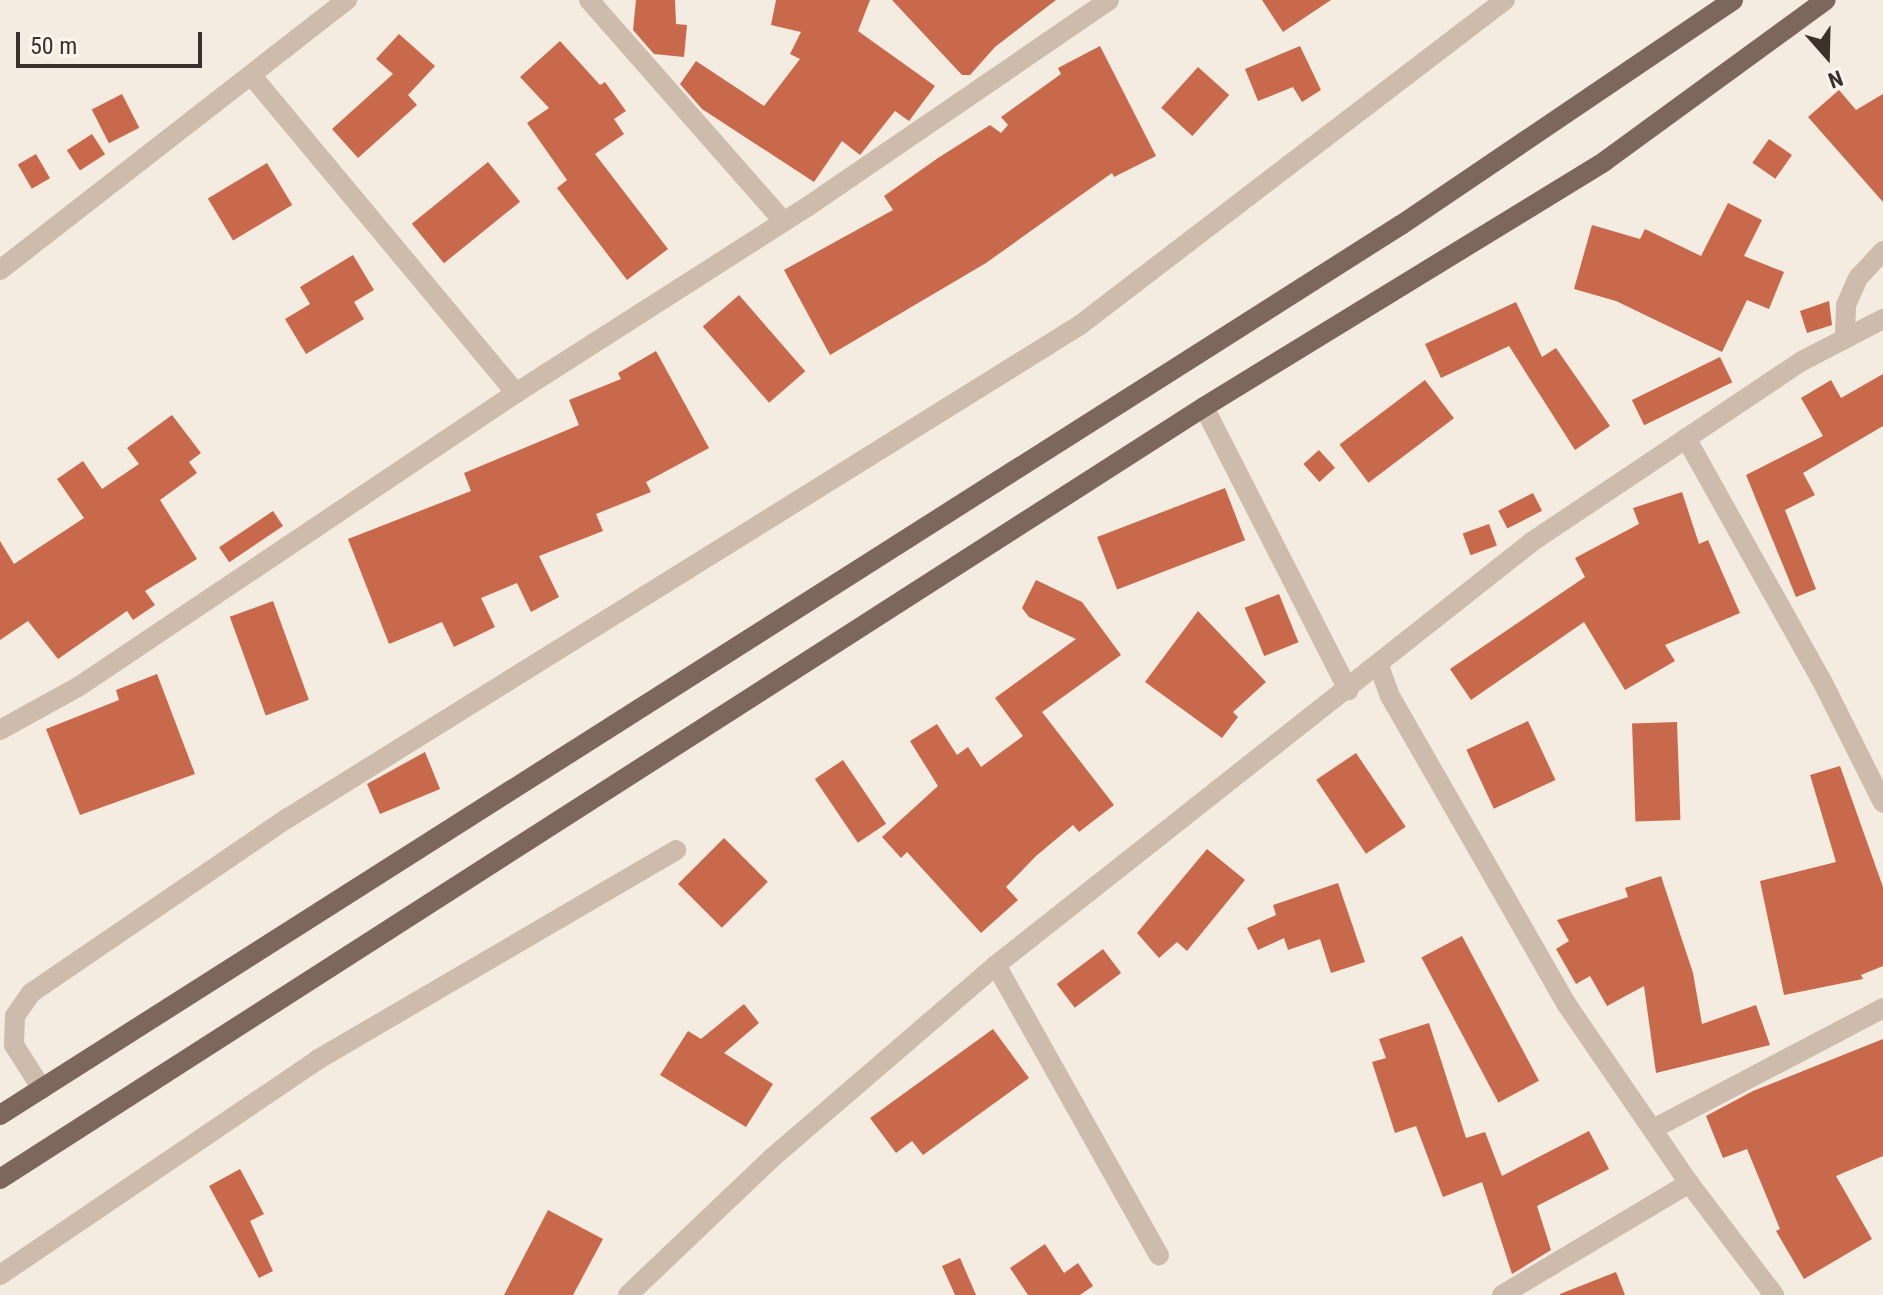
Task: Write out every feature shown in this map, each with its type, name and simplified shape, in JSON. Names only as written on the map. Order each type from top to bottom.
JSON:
[{"type":"main road","points":[[0,1115],[1388,234],[1733,0]]},
{"type":"main road","points":[[0,1179],[1204,407],[1605,161],[1826,0]]},
{"type":"street","points":[[0,270],[347,0]]},
{"type":"street","points":[[589,0],[784,222]]},
{"type":"street","points":[[0,730],[78,687],[516,393],[784,222],[1109,0]]},
{"type":"street","points":[[42,1089],[14,1045],[15,1016],[31,993],[288,818],[1080,325],[1505,0]]},
{"type":"street","points":[[251,75],[516,393]]},
{"type":"street","points":[[1845,335],[1846,305],[1858,278],[1883,251]]},
{"type":"street","points":[[628,1295],[773,1157],[996,965],[1379,666],[1533,541],[1845,335],[1883,319]]},
{"type":"street","points":[[1204,407],[1348,690]]},
{"type":"street","points":[[1686,438],[1822,681],[1883,803]]},
{"type":"street","points":[[1379,666],[1390,696],[1567,1005],[1689,1183],[1774,1295]]},
{"type":"street","points":[[0,1275],[317,1060],[676,850]]},
{"type":"street","points":[[996,965],[1159,1255]]},
{"type":"street","points":[[1653,1129],[1883,1008]]},
{"type":"street","points":[[1502,1295],[1689,1183]]},
{"type":"building","points":[[636,0],[675,0],[676,24],[687,25],[684,57],[654,54],[633,30]]},
{"type":"building","points":[[776,0],[870,0],[858,31],[935,86],[909,121],[895,111],[860,155],[842,141],[814,182],[702,109],[680,84],[696,61],[764,106],[800,59],[790,54],[801,32],[771,25]]},
{"type":"building","points":[[892,0],[1056,0],[995,47],[970,75],[962,75]]},
{"type":"building","points":[[1262,0],[1331,0],[1283,32]]},
{"type":"building","points":[[399,34],[435,66],[408,95],[417,105],[358,158],[332,129],[393,74],[376,59]]},
{"type":"building","points":[[560,41],[600,85],[605,82],[626,111],[614,119],[624,134],[595,154],[668,249],[627,280],[557,188],[567,180],[527,123],[549,108],[520,77]]},
{"type":"building","points":[[1100,46],[1156,156],[1114,177],[1112,173],[986,263],[830,355],[784,270],[893,210],[884,196],[990,125],[1001,133],[1008,125],[1001,117],[1061,74],[1058,68]]},
{"type":"building","points":[[1300,46],[1321,90],[1302,102],[1293,87],[1258,101],[1245,69]]},
{"type":"building","points":[[1198,67],[1229,95],[1192,136],[1161,108]]},
{"type":"building","points":[[1839,90],[1856,110],[1883,94],[1883,202],[1808,117]]},
{"type":"building","points":[[122,94],[139,128],[109,143],[92,109]]},
{"type":"building","points":[[92,134],[105,154],[80,170],[67,150]]},
{"type":"building","points":[[1769,139],[1792,155],[1775,179],[1752,163]]},
{"type":"building","points":[[36,154],[50,178],[32,189],[18,164]]},
{"type":"building","points":[[488,162],[520,202],[444,263],[412,224]]},
{"type":"building","points":[[267,163],[292,205],[233,241],[208,199]]},
{"type":"building","points":[[1728,203],[1762,220],[1744,256],[1784,272],[1769,309],[1747,300],[1722,352],[1616,301],[1574,289],[1592,225],[1640,239],[1645,229],[1701,256]]},
{"type":"building","points":[[353,255],[374,290],[354,302],[364,319],[306,354],[285,319],[310,304],[300,287]]},
{"type":"building","points":[[739,295],[805,371],[769,403],[703,326]]},
{"type":"building","points":[[1829,301],[1832,325],[1807,333],[1800,311]]},
{"type":"building","points":[[1516,302],[1542,357],[1556,348],[1610,426],[1575,450],[1509,346],[1441,378],[1425,344]]},
{"type":"building","points":[[656,351],[709,448],[646,482],[651,492],[596,514],[603,531],[539,556],[559,597],[531,612],[517,583],[481,598],[495,627],[454,647],[442,622],[389,644],[348,539],[471,491],[464,473],[579,425],[569,400],[621,379],[618,373]]},
{"type":"building","points":[[1720,357],[1732,382],[1644,425],[1632,400]]},
{"type":"building","points":[[1883,374],[1883,426],[1803,473],[1815,495],[1785,510],[1816,589],[1796,597],[1746,475],[1823,436],[1801,398],[1831,380],[1841,398]]},
{"type":"building","points":[[1425,380],[1454,418],[1368,483],[1340,444]]},
{"type":"building","points":[[172,415],[201,453],[189,462],[197,473],[160,500],[197,559],[145,591],[155,605],[133,620],[127,611],[58,659],[28,621],[0,640],[0,541],[14,564],[84,518],[57,479],[83,461],[102,489],[139,464],[127,448]]},
{"type":"building","points":[[1319,450],[1335,468],[1319,482],[1303,464]]},
{"type":"building","points":[[1225,488],[1245,540],[1117,589],[1097,537]]},
{"type":"building","points":[[1682,492],[1699,544],[1708,540],[1740,613],[1665,645],[1675,661],[1625,690],[1584,622],[1471,700],[1450,669],[1585,577],[1575,558],[1639,524],[1633,508]]},
{"type":"building","points":[[1533,493],[1542,511],[1507,529],[1498,511]]},
{"type":"building","points":[[273,511],[283,526],[229,562],[219,547]]},
{"type":"building","points":[[1489,524],[1497,546],[1471,555],[1463,534]]},
{"type":"building","points":[[1036,580],[1082,602],[1121,655],[1042,712],[1114,805],[1079,832],[1073,825],[1036,856],[1006,887],[1018,900],[981,933],[907,852],[901,858],[882,837],[938,786],[910,741],[937,724],[957,755],[968,747],[981,767],[1023,736],[995,698],[1076,639],[1029,617],[1022,608]]},
{"type":"building","points":[[1279,594],[1298,642],[1264,656],[1245,608]]},
{"type":"building","points":[[273,601],[309,700],[266,715],[230,617]]},
{"type":"building","points":[[1198,611],[1266,682],[1233,712],[1238,717],[1222,738],[1145,682]]},
{"type":"building","points":[[157,674],[195,774],[80,815],[46,729],[119,700],[116,690]]},
{"type":"building","points":[[1528,721],[1555,780],[1494,809],[1466,750]]},
{"type":"building","points":[[1677,722],[1680,820],[1635,822],[1632,724]]},
{"type":"building","points":[[425,752],[440,789],[380,814],[367,784]]},
{"type":"building","points":[[1356,753],[1406,827],[1366,854],[1316,780]]},
{"type":"building","points":[[843,760],[886,824],[858,843],[815,779]]},
{"type":"building","points":[[1840,766],[1883,887],[1883,966],[1861,975],[1863,979],[1784,995],[1760,881],[1836,862],[1810,775]]},
{"type":"building","points":[[724,838],[768,882],[722,928],[678,884]]},
{"type":"building","points":[[1207,849],[1245,880],[1187,951],[1177,942],[1159,958],[1137,933]]},
{"type":"building","points":[[1661,876],[1693,973],[1702,1024],[1756,1005],[1770,1045],[1656,1073],[1644,986],[1607,1006],[1590,976],[1576,984],[1556,949],[1569,941],[1557,920],[1628,897],[1625,888]]},
{"type":"building","points":[[1338,883],[1365,962],[1331,973],[1320,939],[1288,950],[1284,938],[1258,950],[1247,928],[1276,915],[1273,905]]},
{"type":"building","points":[[1462,936],[1539,1081],[1498,1102],[1421,958]]},
{"type":"building","points":[[1103,949],[1121,973],[1075,1008],[1057,984]]},
{"type":"building","points":[[744,1004],[759,1023],[724,1053],[773,1084],[746,1127],[660,1075],[688,1031],[701,1039]]},
{"type":"building","points":[[1429,1023],[1466,1138],[1485,1132],[1502,1176],[1589,1131],[1609,1169],[1537,1206],[1551,1250],[1512,1274],[1482,1182],[1443,1197],[1416,1126],[1395,1133],[1372,1062],[1386,1058],[1379,1039]]},
{"type":"building","points":[[993,1029],[1029,1078],[923,1155],[912,1141],[896,1153],[870,1118]]},
{"type":"building","points":[[1883,1039],[1883,1156],[1836,1176],[1872,1239],[1804,1279],[1776,1231],[1780,1229],[1747,1149],[1723,1158],[1706,1116],[1753,1091]]},
{"type":"building","points":[[240,1169],[264,1214],[250,1221],[273,1271],[259,1278],[209,1186]]},
{"type":"building","points":[[548,1210],[603,1239],[573,1295],[504,1295]]},
{"type":"building","points":[[1045,1244],[1064,1273],[1078,1263],[1093,1286],[1080,1295],[1028,1295],[1010,1268]]},
{"type":"building","points":[[960,1258],[976,1295],[955,1295],[942,1266]]},
{"type":"building","points":[[1616,1272],[1625,1295],[1560,1295],[1560,1294]]}]
